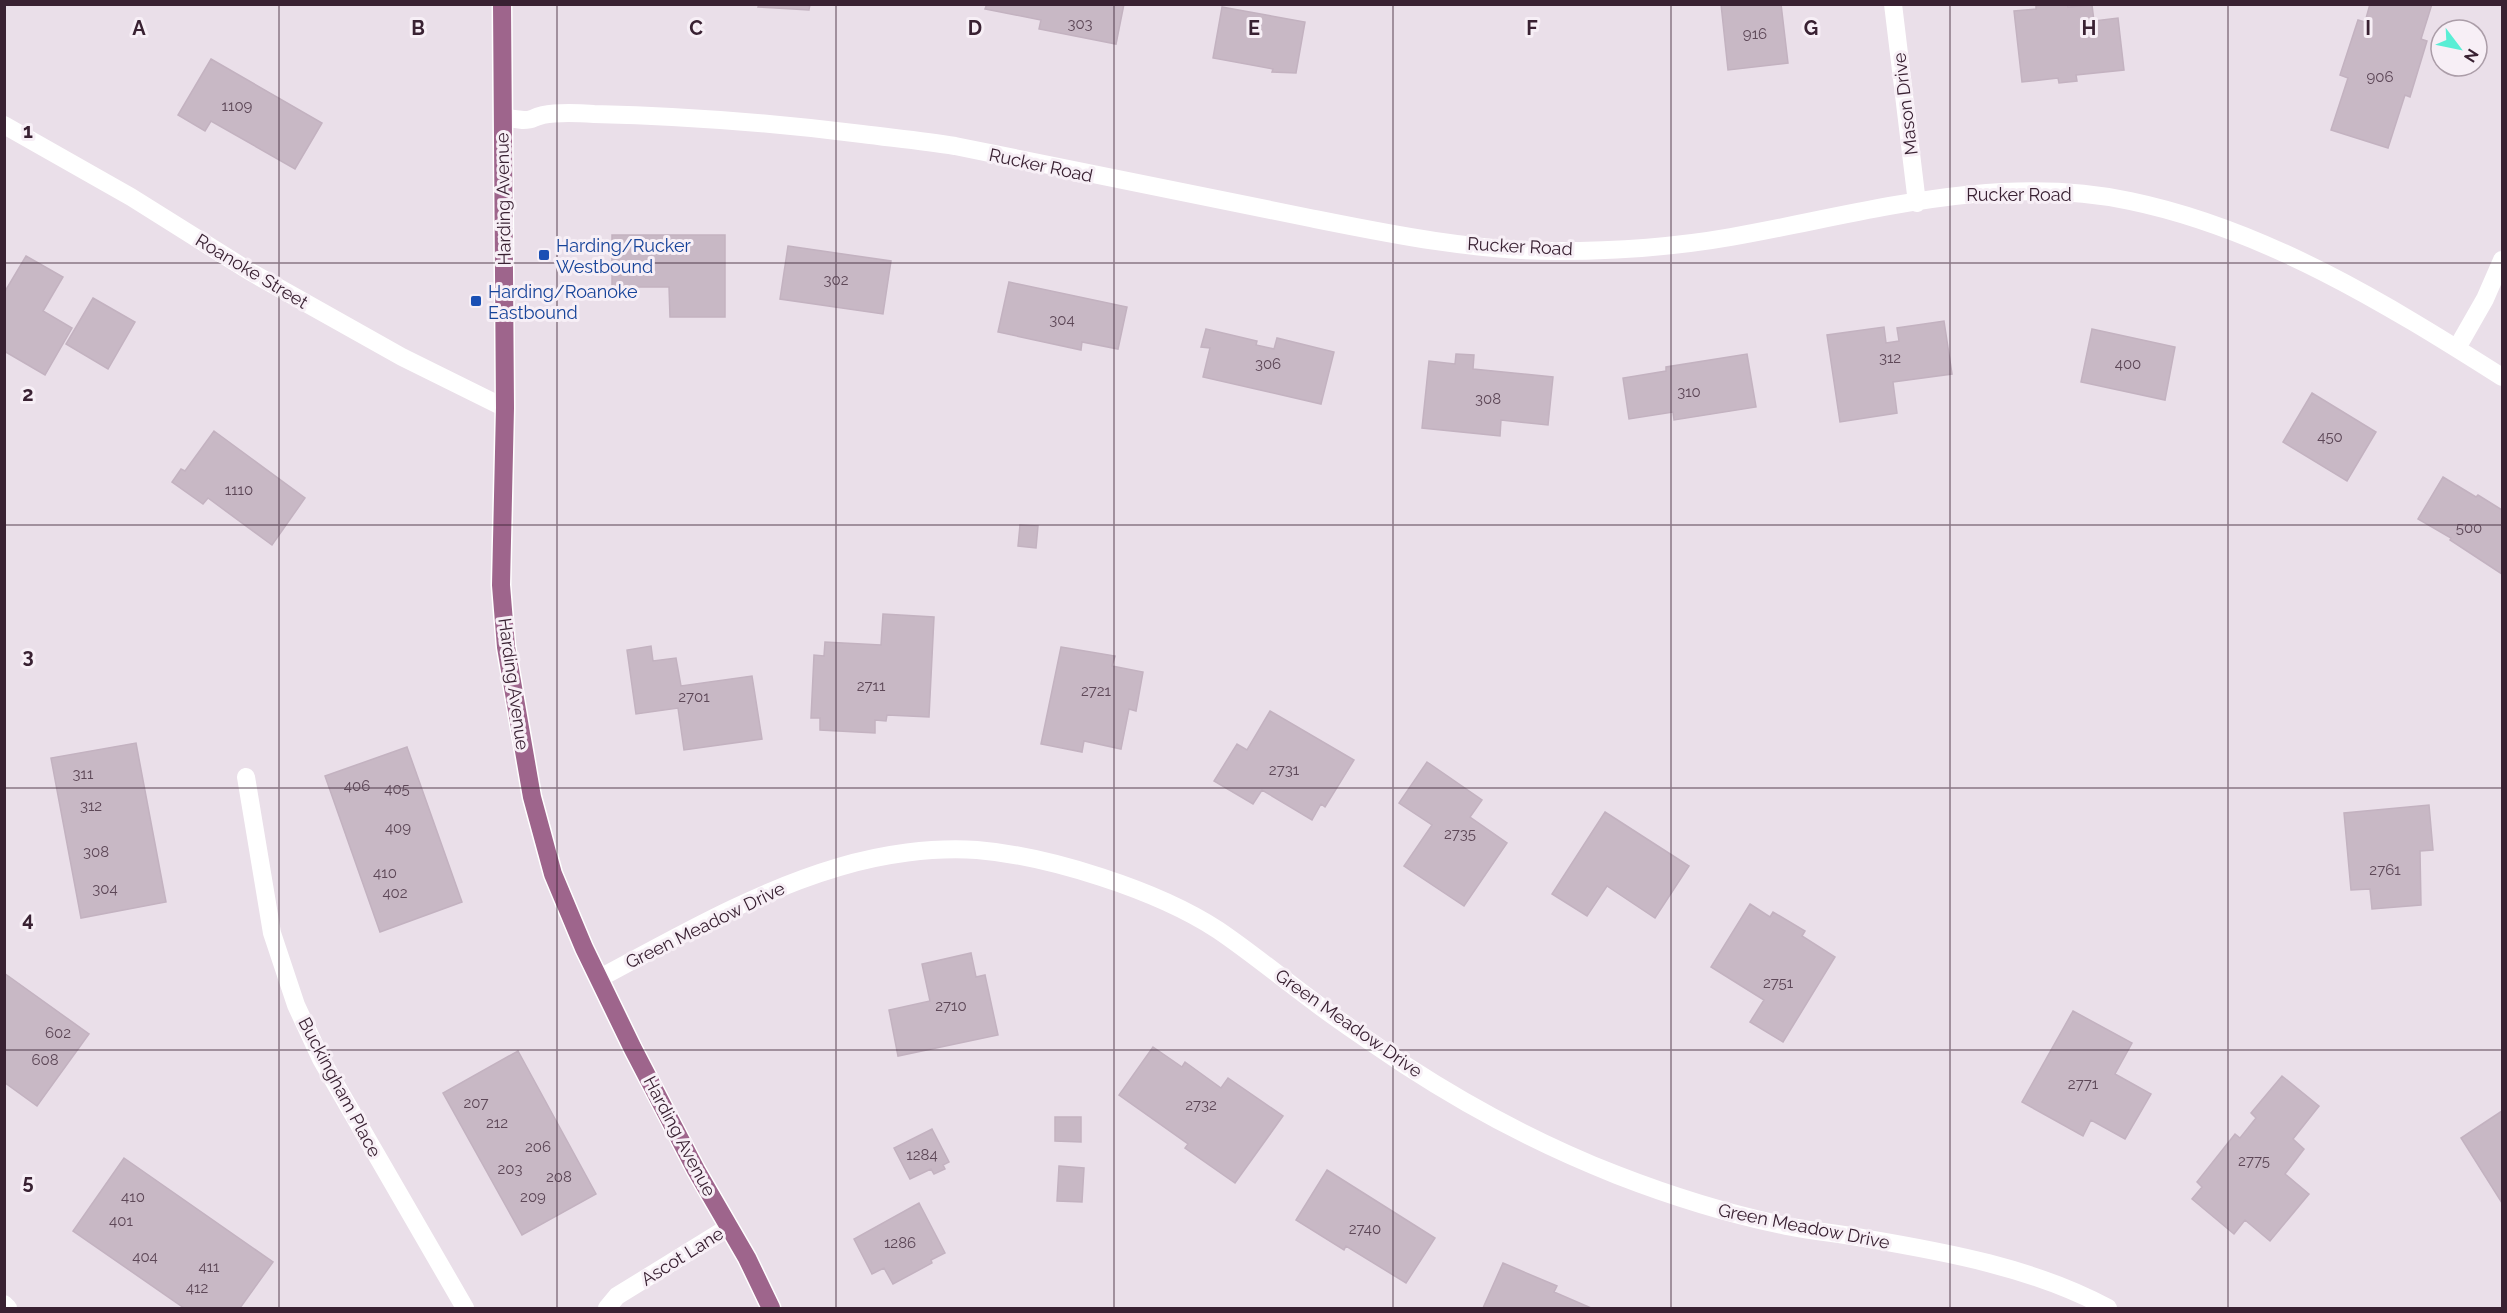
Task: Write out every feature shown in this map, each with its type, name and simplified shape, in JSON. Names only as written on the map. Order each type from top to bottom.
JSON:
[{"type":"main road","name":"Harding Avenue","points":[[502,4],[505,408],[501,585],[506,647],[516,716],[532,797],[553,874],[584,948],[633,1049],[771,1308]]},
{"type":"street","name":"Mason Drive","points":[[1893,4],[1917,203]]},
{"type":"street","name":"Rucker Road","points":[[502,118],[528,121],[545,114],[593,114],[734,121],[950,145],[1143,186],[1388,233],[1499,248],[1556,251],[1649,247],[1724,238],[1958,194],[2056,191],[2126,200],[2167,210],[2229,231],[2292,258],[2374,298],[2502,377]]},
{"type":"street","name":"Roanoke Street","points":[[4,125],[131,197],[249,272],[402,357],[505,408]]},
{"type":"street","points":[[2457,348],[2485,299],[2502,260]]},
{"type":"street","name":"Buckingham Place","points":[[246,777],[272,933],[296,1005],[321,1059],[465,1308]]},
{"type":"street","name":"Green Meadow Drive","points":[[600,978],[750,900],[841,866],[895,855],[951,849],[980,850],[1053,863],[1137,891],[1217,930],[1254,954],[1317,1005],[1407,1066],[1482,1111],[1618,1175],[1666,1194],[1717,1210],[1785,1226],[1951,1255],[2037,1277],[2108,1308]]},
{"type":"street","name":"Ascot Lane","points":[[607,1308],[617,1296],[729,1227]]},
{"type":"street","points":[[4,1304],[8,1308]]},
{"type":"building","points":[[759,4],[810,4],[809,10],[758,7]]},
{"type":"building","points":[[987,4],[1124,4],[1116,44],[1039,29],[1041,20],[985,9]]},
{"type":"building","points":[[1721,4],[1781,4],[1788,63],[1728,70]]},
{"type":"building","points":[[2036,4],[2067,4],[2068,7],[2092,5],[2094,21],[2118,18],[2124,70],[2076,75],[2077,81],[2059,83],[2058,78],[2022,82],[2014,11],[2036,9]]},
{"type":"building","points":[[2370,4],[2432,4],[2421,39],[2427,41],[2410,97],[2405,95],[2388,148],[2331,130],[2348,78],[2340,75],[2358,20],[2365,22]]},
{"type":"building","points":[[1222,7],[1305,22],[1296,73],[1272,72],[1273,69],[1213,58]]},
{"type":"building","points":[[211,59],[322,123],[295,169],[211,121],[205,131],[178,115]]},
{"type":"building","points":[[612,235],[725,235],[725,317],[670,317],[669,287],[612,287]]},
{"type":"building","points":[[788,246],[891,261],[883,314],[780,299]]},
{"type":"building","points":[[26,256],[63,277],[43,311],[72,328],[45,375],[4,351],[4,293]]},
{"type":"building","points":[[1009,282],[1127,307],[1118,349],[1082,342],[1081,350],[998,332]]},
{"type":"building","points":[[93,298],[135,322],[108,369],[66,344]]},
{"type":"building","points":[[1944,321],[1952,374],[1893,382],[1897,413],[1840,422],[1827,335],[1884,327],[1886,343],[1899,341],[1897,328]]},
{"type":"building","points":[[1206,329],[1257,341],[1256,345],[1274,349],[1277,338],[1334,352],[1321,404],[1203,377],[1210,348],[1201,347]]},
{"type":"building","points":[[2092,329],[2175,347],[2165,400],[2081,382]]},
{"type":"building","points":[[1456,354],[1474,355],[1473,369],[1553,377],[1548,425],[1501,420],[1500,436],[1422,428],[1429,361],[1455,364]]},
{"type":"building","points":[[1747,354],[1756,407],[1674,420],[1673,412],[1629,419],[1623,378],[1666,371],[1666,367]]},
{"type":"building","points":[[2312,393],[2376,432],[2347,481],[2283,442]]},
{"type":"building","points":[[214,431],[305,498],[272,545],[208,498],[203,504],[172,482],[181,469],[185,471]]},
{"type":"building","points":[[2443,477],[2502,510],[2502,574],[2450,540],[2451,538],[2418,519]]},
{"type":"building","points":[[1020,525],[1038,526],[1036,548],[1018,546]]},
{"type":"building","points":[[883,614],[934,617],[929,717],[887,715],[886,721],[875,720],[875,733],[820,730],[820,718],[811,718],[814,655],[824,656],[825,642],[881,645]]},
{"type":"building","points":[[651,646],[653,661],[676,658],[681,686],[752,676],[762,739],[684,750],[678,708],[636,714],[627,650]]},
{"type":"building","points":[[1061,647],[1115,656],[1112,666],[1143,672],[1136,711],[1129,709],[1121,749],[1084,741],[1082,752],[1041,744]]},
{"type":"building","points":[[1270,711],[1354,760],[1325,807],[1321,804],[1312,820],[1262,790],[1253,804],[1214,781],[1237,744],[1247,750]]},
{"type":"building","points":[[136,743],[166,902],[81,918],[51,758]]},
{"type":"building","points":[[407,747],[462,902],[380,932],[325,776]]},
{"type":"building","points":[[1427,762],[1482,800],[1470,817],[1507,843],[1464,906],[1404,866],[1432,825],[1399,803]]},
{"type":"building","points":[[2429,805],[2433,850],[2420,851],[2421,905],[2372,909],[2370,889],[2351,890],[2344,813]]},
{"type":"building","points":[[1605,812],[1689,866],[1655,918],[1607,886],[1587,916],[1552,894]]},
{"type":"building","points":[[1750,904],[1770,917],[1773,912],[1805,931],[1802,936],[1835,957],[1783,1042],[1750,1022],[1764,1000],[1711,967]]},
{"type":"building","points":[[971,953],[976,977],[985,975],[998,1035],[898,1056],[889,1010],[930,1001],[922,964]]},
{"type":"building","points":[[4,973],[89,1034],[37,1106],[4,1082]]},
{"type":"building","points":[[2073,1011],[2132,1043],[2115,1074],[2151,1094],[2125,1139],[2091,1120],[2083,1136],[2022,1102]]},
{"type":"building","points":[[1153,1047],[1182,1067],[1185,1062],[1221,1088],[1228,1078],[1283,1116],[1235,1183],[1185,1148],[1188,1144],[1119,1095]]},
{"type":"building","points":[[518,1051],[596,1194],[522,1235],[443,1093]]},
{"type":"building","points":[[2282,1076],[2319,1106],[2293,1139],[2304,1149],[2285,1174],[2309,1194],[2270,1241],[2245,1220],[2234,1234],[2192,1199],[2202,1187],[2197,1182],[2235,1134],[2240,1138],[2256,1118],[2251,1113]]},
{"type":"building","points":[[2502,1111],[2502,1203],[2461,1138]]},
{"type":"building","points":[[1055,1117],[1081,1117],[1081,1142],[1055,1141]]},
{"type":"building","points":[[932,1129],[949,1162],[943,1165],[945,1169],[934,1174],[931,1169],[910,1179],[894,1148]]},
{"type":"building","points":[[124,1158],[273,1262],[240,1308],[184,1308],[73,1231]]},
{"type":"building","points":[[1059,1166],[1084,1168],[1082,1202],[1057,1201]]},
{"type":"building","points":[[1327,1170],[1435,1238],[1406,1283],[1346,1246],[1344,1250],[1296,1220]]},
{"type":"building","points":[[919,1203],[945,1253],[931,1260],[932,1263],[893,1284],[884,1268],[872,1274],[854,1239]]},
{"type":"building","points":[[1503,1263],[1557,1286],[1554,1292],[1591,1308],[1483,1308]]},
{"type":"place","name":"Harding/Rucker Westbound","points":[[544,255]]},
{"type":"place","name":"Harding/Roanoke Eastbound","points":[[476,301]]}]
